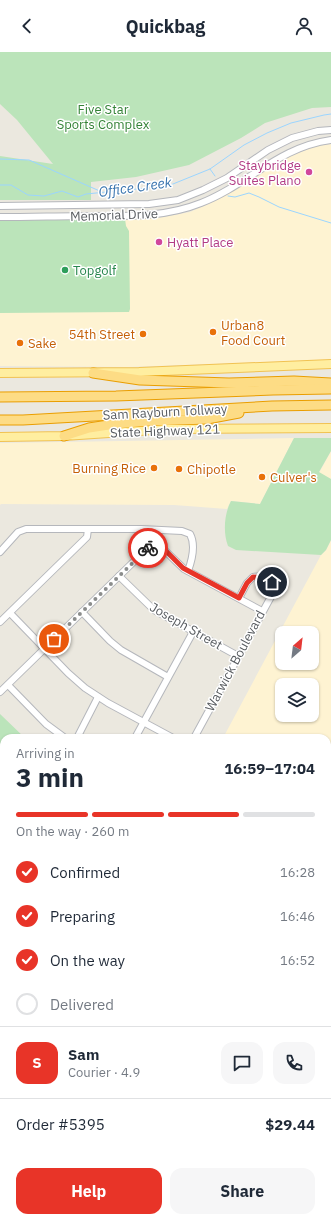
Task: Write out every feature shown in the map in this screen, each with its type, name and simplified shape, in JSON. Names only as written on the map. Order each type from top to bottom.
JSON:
[{"type":"highway","points":[[93,373],[140,380],[229,383],[294,381],[331,383]]},
{"type":"highway","name":"Sam Rayburn Tollway","points":[[0,397],[116,396],[331,389]]},
{"type":"highway","name":"Sam Rayburn Tollway","points":[[0,420],[272,406],[331,405]]},
{"type":"highway","points":[[64,436],[89,428],[108,425],[150,421],[207,419],[272,406]]},
{"type":"main road","points":[[0,373],[93,373],[331,364]]},
{"type":"main road","name":"State Highway 121","points":[[0,437],[64,436],[169,429],[331,428]]},
{"type":"street","name":"Memorial Drive","points":[[0,206],[128,205],[178,200],[227,178],[268,150],[292,138],[318,131],[331,130]]},
{"type":"street","name":"Memorial Drive","points":[[0,217],[155,215],[181,210],[202,203],[233,187],[278,158],[298,148],[320,141],[331,140]]},
{"type":"street","points":[[227,178],[233,187]]},
{"type":"street","points":[[128,205],[128,216]]},
{"type":"street","points":[[8,206],[8,217]]},
{"type":"street","points":[[0,622],[87,537],[88,529]]},
{"type":"street","points":[[0,552],[16,534],[23,530],[88,529],[182,531],[190,534],[192,539],[192,561],[188,571]]},
{"type":"street","points":[[155,530],[155,540],[181,566],[262,611]]},
{"type":"street","points":[[0,692],[155,540]]},
{"type":"street","name":"Joseph Street","points":[[119,576],[154,610],[238,656]]},
{"type":"street","name":"Warwick Boulevard","points":[[196,734],[274,589],[273,583],[270,579],[256,577],[251,579],[239,598]]},
{"type":"street","points":[[82,612],[110,641],[121,650],[168,677]]},
{"type":"street","points":[[10,613],[79,683],[98,697],[166,734]]},
{"type":"street","points":[[137,734],[192,632]]},
{"type":"street","points":[[8,685],[46,724],[60,734]]},
{"type":"street","points":[[79,734],[98,697]]},
{"type":"shaded area","points":[[331,144],[331,360],[128,367],[0,366],[0,219],[158,218],[190,212],[217,200],[281,160],[316,146]]},
{"type":"shaded area","points":[[294,438],[260,504],[231,501],[227,509],[174,505],[0,505],[0,443]]},
{"type":"shaded area","points":[[331,451],[331,479],[319,473]]},
{"type":"shaded area","points":[[331,540],[331,734],[225,734],[275,641],[275,670],[319,670],[319,626],[283,626],[321,555],[326,550]]},
{"type":"green space","name":"Five Star Sports Complex","points":[[0,52],[331,52],[331,107],[312,108],[265,123],[241,138],[189,165],[136,177],[91,182],[91,200],[0,200],[0,156],[53,164],[17,120],[0,104]]},
{"type":"green space","name":"Topgolf","points":[[0,218],[125,219],[126,226],[129,231],[129,312],[0,313]]},
{"type":"green space","points":[[294,438],[331,438],[331,451],[319,472],[331,479],[331,540],[326,550],[321,555],[236,550],[228,546],[225,535],[225,524],[231,501],[260,504]]},
{"type":"green space","points":[[0,714],[21,734],[0,734]]},
{"type":"waterway","name":"Office Creek","points":[[0,185],[11,185],[28,195],[44,196],[62,191],[78,197],[86,194],[168,186],[210,169],[244,145],[267,133],[291,123],[331,114]]},
{"type":"waterway","points":[[0,159],[29,160],[102,192]]},
{"type":"waterway","points":[[210,169],[215,176]]},
{"type":"waterway","points":[[228,196],[235,197],[249,193],[279,207],[331,223]]},
{"type":"way so far","points":[[54,639],[148,548]]},
{"type":"place","name":"Staybridge Suites Plano","points":[[309,172]]},
{"type":"place","name":"Hyatt Place","points":[[159,242]]},
{"type":"place","name":"Topgolf","points":[[65,270]]},
{"type":"place","name":"Urban8 Food Court","points":[[213,332]]},
{"type":"place","name":"54th Street","points":[[143,334]]},
{"type":"place","name":"Sake","points":[[20,343]]},
{"type":"place","name":"Burning Rice","points":[[154,468]]},
{"type":"place","name":"Chipotle","points":[[179,469]]},
{"type":"place","name":"Culver's","points":[[262,477]]},
{"type":"route","points":[[148,548],[155,540],[183,568],[239,598],[247,583],[253,577],[270,579],[272,582]]}]
